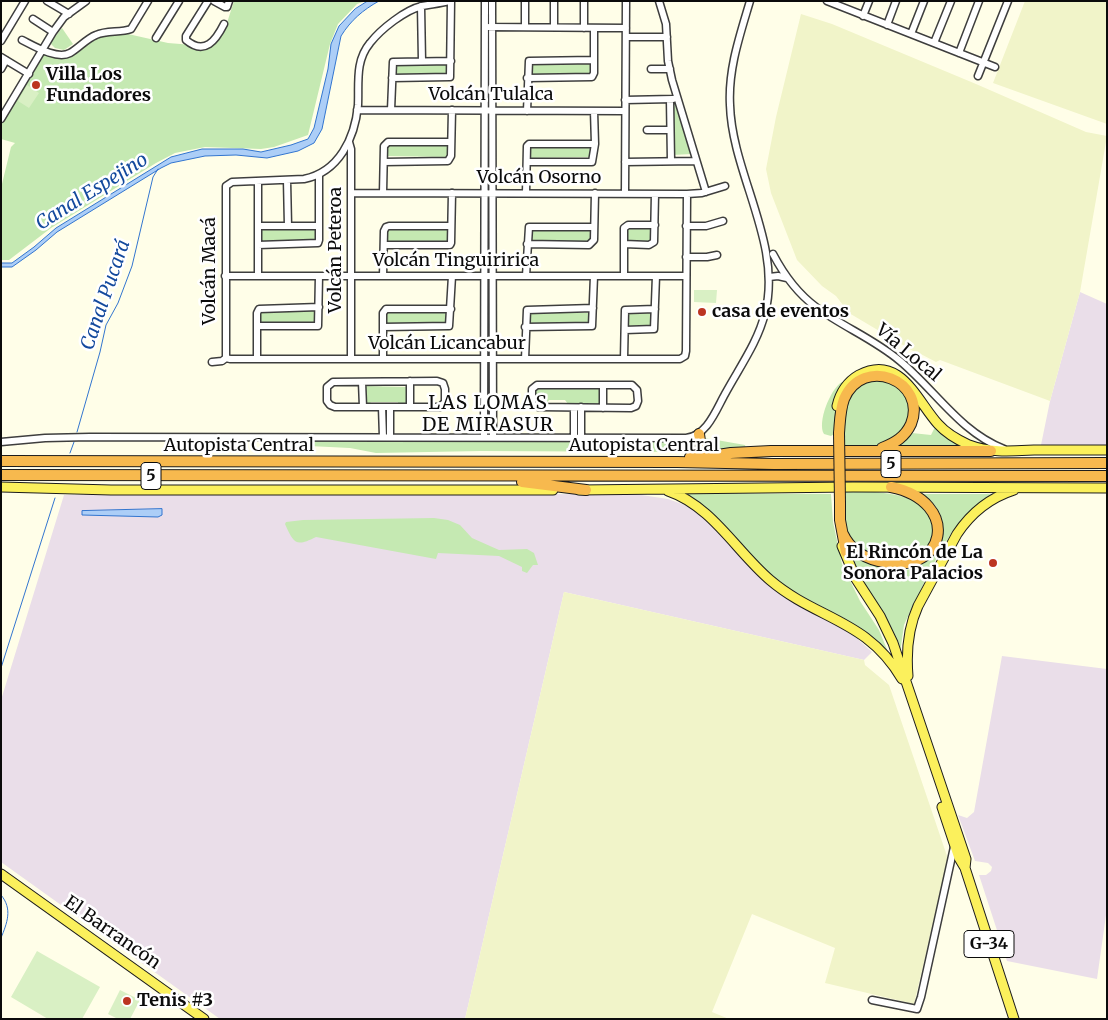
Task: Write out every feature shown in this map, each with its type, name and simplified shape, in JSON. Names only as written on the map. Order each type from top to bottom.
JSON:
[{"type":"highway","points":[[846,552],[837,503],[837,433],[842,404],[853,386],[860,380],[873,376],[882,376],[895,380],[905,388],[911,398],[913,408],[912,421],[899,440],[872,450]]},
{"type":"highway","points":[[677,462],[699,452],[701,446],[699,434]]},
{"type":"highway","points":[[677,462],[739,452],[992,450]]},
{"type":"highway","name":"Autopista Central","points":[[1,461],[677,462],[812,464],[1107,463]]},
{"type":"highway","name":"Autopista Central","points":[[1,475],[1107,476]]},
{"type":"highway","points":[[1,481],[39,475]]},
{"type":"highway","points":[[464,476],[586,490]]},
{"type":"highway","points":[[842,534],[857,552],[876,561],[902,564],[924,557],[934,545],[937,536],[938,526],[934,513],[929,505],[920,498],[906,491],[891,487]]},
{"type":"main road","points":[[837,433],[838,403],[847,385],[861,374],[875,370],[885,371],[898,376],[909,385],[934,420],[950,434],[969,445],[1007,451],[1107,450]]},
{"type":"main road","points":[[1,487],[131,490],[1107,488]]},
{"type":"main road","points":[[910,692],[907,651],[913,618],[957,534],[969,518],[984,504],[1002,495],[1024,488]]},
{"type":"main road","points":[[660,489],[679,495],[700,508],[758,569],[777,586],[847,624],[871,640],[893,665],[910,692]]},
{"type":"main road","points":[[837,503],[839,534],[846,552]]},
{"type":"main road","name":"G-34","points":[[846,552],[856,579],[890,636],[910,692],[930,768],[955,846],[965,868],[1014,1019]]},
{"type":"main road","name":"G-34","points":[[916,715],[966,859],[965,868]]},
{"type":"main road","name":"El Barrancón","points":[[1,874],[204,1019]]},
{"type":"street","points":[[1,41],[25,1]]},
{"type":"street","points":[[47,1],[69,14]]},
{"type":"street","points":[[1,119],[53,32],[69,14],[86,1]]},
{"type":"street","points":[[22,40],[42,51],[59,55],[66,54],[96,34],[131,29],[148,1]]},
{"type":"street","points":[[156,38],[178,1]]},
{"type":"street","points":[[208,1],[186,36],[186,40],[193,45],[206,46],[214,41],[224,24]]},
{"type":"street","points":[[214,1],[226,7],[230,1]]},
{"type":"street","points":[[258,276],[258,181],[304,179],[319,174],[337,160],[349,142],[357,110],[359,67],[367,46],[402,15],[421,6],[450,1],[451,74],[449,77],[392,78]]},
{"type":"street","points":[[485,1],[492,110],[492,437]]},
{"type":"street","points":[[484,437],[484,110],[488,27],[492,1]]},
{"type":"street","points":[[525,1],[525,27]]},
{"type":"street","points":[[554,1],[554,27]]},
{"type":"street","points":[[584,1],[584,28]]},
{"type":"street","points":[[625,194],[626,1]]},
{"type":"street","points":[[659,1],[666,24],[674,99],[706,192]]},
{"type":"street","points":[[1,442],[76,437],[686,438],[699,434],[710,421],[758,333],[768,302],[769,277],[763,240],[735,143],[730,105],[730,87],[734,60],[750,1]]},
{"type":"street","points":[[827,1],[840,4],[863,16],[995,67]]},
{"type":"street","points":[[863,16],[869,1]]},
{"type":"street","points":[[887,25],[896,1]]},
{"type":"street","points":[[912,34],[924,1]]},
{"type":"street","points":[[934,43],[951,1]]},
{"type":"street","points":[[959,53],[979,1]]},
{"type":"street","points":[[978,76],[1008,1]]},
{"type":"street","points":[[421,6],[422,61]]},
{"type":"street","points":[[33,19],[53,32]]},
{"type":"street","points":[[488,27],[626,28]]},
{"type":"street","points":[[528,78],[587,79],[592,77],[594,73],[594,28]]},
{"type":"street","points":[[626,38],[667,37]]},
{"type":"street","points":[[1,69],[4,59],[29,74]]},
{"type":"street","points":[[527,111],[529,61],[594,60]]},
{"type":"street","points":[[391,110],[392,64],[394,61],[451,61]]},
{"type":"street","points":[[651,69],[670,69]]},
{"type":"street","points":[[626,100],[674,99]]},
{"type":"street","points":[[670,162],[670,130],[674,99]]},
{"type":"street","name":"Volcán Tulalca","points":[[357,110],[626,111]]},
{"type":"street","points":[[384,162],[448,161],[451,156],[452,110]]},
{"type":"street","points":[[527,162],[592,162],[595,144],[594,111]]},
{"type":"street","points":[[648,130],[670,130]]},
{"type":"street","name":"Volcán Peteroa","points":[[349,142],[351,149],[351,359]]},
{"type":"street","points":[[383,193],[384,146],[386,142],[451,142]]},
{"type":"street","points":[[526,193],[527,146],[529,144],[595,144]]},
{"type":"street","points":[[625,162],[696,161]]},
{"type":"street","points":[[258,245],[316,244],[319,240],[319,174]]},
{"type":"street","points":[[287,180],[288,226]]},
{"type":"street","name":"Volcán Macá","points":[[226,358],[225,190],[227,184],[232,182],[258,181]]},
{"type":"street","name":"Volcán Osorno","points":[[351,193],[687,194],[706,192],[725,186]]},
{"type":"street","points":[[384,245],[450,245],[452,193]]},
{"type":"street","points":[[527,244],[589,245],[594,240],[595,194]]},
{"type":"street","points":[[624,244],[652,244],[655,240],[655,194]]},
{"type":"street","points":[[686,276],[687,194]]},
{"type":"street","points":[[686,226],[706,226],[723,221]]},
{"type":"street","points":[[624,276],[624,230],[627,226],[655,225]]},
{"type":"street","points":[[258,226],[319,226]]},
{"type":"street","points":[[383,276],[384,231],[386,227],[451,226]]},
{"type":"street","points":[[526,276],[528,228],[594,227]]},
{"type":"street","name":"Vía Local","points":[[773,254],[787,278],[816,307],[876,343],[898,360],[969,429],[1007,451]]},
{"type":"street","points":[[686,257],[717,255]]},
{"type":"street","name":"Volcán Tinguiririca","points":[[225,276],[686,276]]},
{"type":"street","points":[[257,326],[317,327],[319,324],[319,276]]},
{"type":"street","points":[[383,327],[448,327],[450,324],[452,276]]},
{"type":"street","points":[[525,327],[591,327],[593,324],[594,276]]},
{"type":"street","points":[[625,330],[654,329],[656,276]]},
{"type":"street","name":"Volcán Licancabur","points":[[212,362],[222,361],[226,358],[677,359],[683,357],[686,351],[686,276]]},
{"type":"street","points":[[769,277],[787,278]]},
{"type":"street","points":[[257,359],[257,313],[260,308],[319,307]]},
{"type":"street","points":[[383,359],[384,313],[387,308],[451,309]]},
{"type":"street","points":[[525,359],[525,312],[529,308],[593,308]]},
{"type":"street","points":[[624,359],[625,310],[655,309]]},
{"type":"street","points":[[331,382],[410,382],[443,383],[445,402],[442,406],[333,407],[327,401],[327,387],[331,382]]},
{"type":"street","points":[[362,382],[363,407]]},
{"type":"street","points":[[410,382],[410,407]]},
{"type":"street","points":[[538,385],[632,385],[635,386],[638,392],[637,403],[634,407],[574,408],[536,407],[532,402],[532,389],[538,385]]},
{"type":"street","points":[[603,385],[603,408]]},
{"type":"street","points":[[382,407],[383,437]]},
{"type":"street","points":[[390,407],[390,437]]},
{"type":"street","points":[[574,408],[574,437]]},
{"type":"street","points":[[581,408],[581,437]]},
{"type":"street","points":[[872,1000],[917,1010],[955,846]]},
{"type":"shaded area","points":[[1080,292],[1107,304],[1107,445],[1041,445],[1050,401]]},
{"type":"shaded area","points":[[635,494],[668,499],[696,509],[759,576],[775,590],[803,608],[851,633],[872,652],[864,660],[564,592],[465,1019],[220,1019],[1,862],[1,700],[64,495]]},
{"type":"shaded area","points":[[1002,656],[1107,669],[1107,908],[1097,979],[1007,961],[979,875],[986,875],[991,871],[992,867],[988,863],[975,861],[958,815],[967,818],[974,812]]},
{"type":"green space","points":[[234,1],[365,1],[357,4],[338,24],[330,44],[308,135],[274,147],[261,149],[205,147],[175,153],[51,228],[9,260],[1,260],[1,188],[11,147],[15,143],[1,139],[1,124],[44,54],[48,53],[54,57],[66,58],[100,36],[112,34],[128,34],[168,43],[205,46],[226,26]]},
{"type":"green space","points":[[488,1],[490,433],[486,433]]},
{"type":"green space","points":[[1025,1],[1107,1],[1107,124],[993,83]]},
{"type":"green space","points":[[801,14],[832,24],[1086,132],[1107,136],[1080,292],[1050,401],[940,360],[936,362],[913,351],[849,313],[836,296],[822,286],[797,260],[771,193],[766,169],[776,117]]},
{"type":"green space","points":[[62,28],[73,44],[64,50],[55,48],[50,43]]},
{"type":"green space","points":[[592,62],[592,76],[529,76],[529,63]]},
{"type":"green space","points":[[394,64],[448,64],[448,75],[394,76]]},
{"type":"green space","points":[[27,85],[39,93],[29,108],[18,101]]},
{"type":"green space","points":[[673,103],[676,103],[692,154],[672,155]]},
{"type":"green space","points":[[387,145],[450,145],[449,157],[386,156]]},
{"type":"green space","points":[[529,147],[592,147],[591,157],[529,158]]},
{"type":"green space","points":[[260,228],[315,228],[316,241],[259,242]]},
{"type":"green space","points":[[651,228],[651,242],[626,242],[626,229]]},
{"type":"green space","points":[[386,229],[449,229],[448,242],[386,241]]},
{"type":"green space","points":[[530,229],[590,230],[590,241],[530,242]]},
{"type":"green space","points":[[694,290],[717,290],[716,303],[694,302]]},
{"type":"green space","points":[[260,311],[317,311],[317,325],[260,324]]},
{"type":"green space","points":[[387,311],[446,311],[446,325],[387,325]]},
{"type":"green space","points":[[528,312],[590,313],[591,325],[528,325]]},
{"type":"green space","points":[[628,312],[651,312],[651,326],[628,326]]},
{"type":"green space","points":[[876,379],[895,385],[902,392],[909,408],[907,424],[896,437],[883,444],[845,446],[845,412],[850,396],[861,384]]},
{"type":"green space","points":[[842,382],[844,385],[837,403],[834,434],[831,436],[824,434],[822,429],[823,415],[833,392]]},
{"type":"green space","points":[[365,386],[406,387],[406,405],[398,405],[398,402],[371,402],[367,406],[365,403]]},
{"type":"green space","points":[[537,388],[599,388],[602,390],[602,402],[600,404],[568,404],[565,400],[549,400],[547,403],[535,402],[535,390]]},
{"type":"green space","points":[[935,427],[958,444],[958,446],[899,446],[912,433],[931,435]]},
{"type":"green space","points":[[705,438],[745,445],[746,448],[701,454]]},
{"type":"green space","points":[[308,441],[694,441],[697,445],[693,452],[481,451],[376,453],[350,448],[309,446]]},
{"type":"green space","points":[[844,491],[886,493],[915,501],[925,508],[932,518],[933,532],[928,548],[913,557],[902,559],[877,557],[866,552],[849,537],[844,526]]},
{"type":"green space","points":[[681,493],[831,494],[833,522],[842,564],[860,601],[879,630],[891,659],[781,587]]},
{"type":"green space","points":[[921,494],[998,494],[977,505],[966,515],[947,540],[904,625],[900,653],[884,617],[861,577],[851,553],[878,566],[899,570],[912,569],[927,561],[938,548],[943,533],[943,525],[938,510],[932,502]]},
{"type":"green space","points":[[434,518],[448,520],[460,525],[472,538],[499,550],[527,549],[534,553],[538,565],[533,565],[527,573],[522,571],[522,567],[499,556],[438,553],[436,559],[316,537],[300,543],[293,540],[285,524],[286,522],[303,520]]},
{"type":"green space","points":[[564,592],[864,660],[865,665],[889,685],[948,859],[914,1004],[825,983],[835,948],[752,914],[712,1012],[729,1019],[465,1019]]},
{"type":"green space","points":[[37,951],[100,987],[82,1019],[48,1019],[11,997]]},
{"type":"green space","points":[[120,990],[140,1000],[130,1019],[118,1019],[108,1014]]},
{"type":"water","points":[[368,1],[379,1],[358,16],[341,36],[322,129],[314,143],[298,151],[267,158],[236,155],[205,156],[171,163],[57,232],[12,267],[1,267],[1,263],[12,263],[56,228],[171,157],[202,149],[243,149],[261,152],[308,139],[314,128],[328,69],[331,44],[339,26],[355,9]]},
{"type":"water","points":[[162,509],[162,515],[158,517],[82,515],[82,511]]},
{"type":"waterway","name":"Canal Pucará","points":[[77,432],[106,325],[118,303],[132,266],[153,177],[158,169]]},
{"type":"waterway","name":"Canal Pucará","points":[[70,453],[74,442]]},
{"type":"waterway","name":"Canal Pucará","points":[[1,668],[55,498]]},
{"type":"waterway","name":"Canal Pucará","points":[[1,895],[5,900],[8,911],[7,921],[1,938]]},
{"type":"place","name":"Villa Los Fundadores","points":[[36,85]]},
{"type":"place","name":"casa de eventos","points":[[702,312]]},
{"type":"place","name":"El Rincón de La Sonora Palacios","points":[[993,563]]},
{"type":"place","name":"Tenis #3","points":[[127,1001]]},
{"type":"district","name":"LAS LOMAS DE MIRASUR","points":[[488,415]]},
{"type":"water label","name":"Canal Espejino","points":[[92,192]]}]
